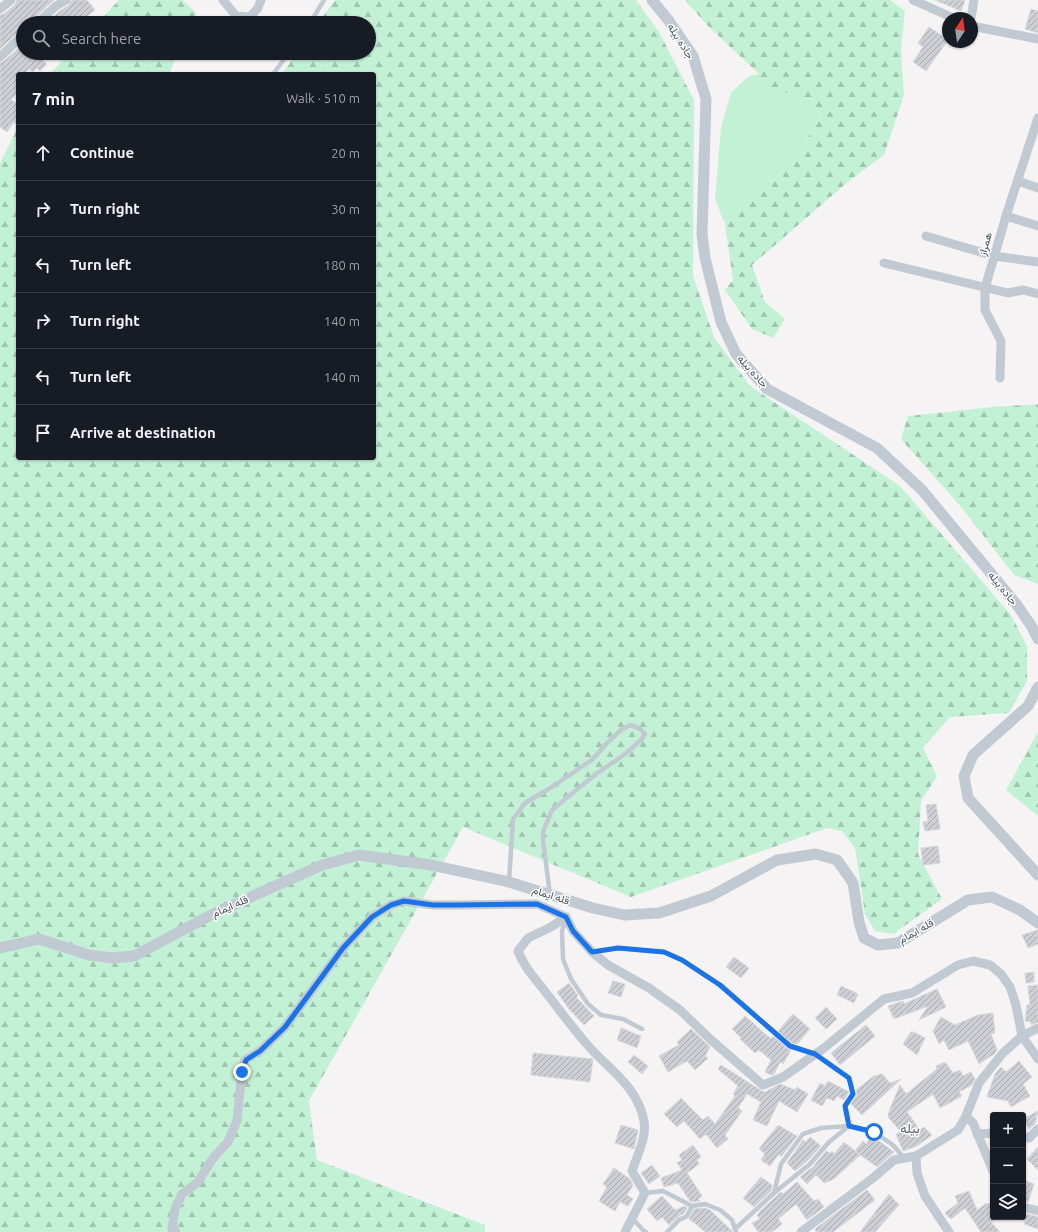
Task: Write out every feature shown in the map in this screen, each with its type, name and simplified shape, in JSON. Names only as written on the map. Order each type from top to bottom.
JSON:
[{"type":"street","points":[[0,9],[11,0]]},
{"type":"street","points":[[45,16],[56,6],[66,0]]},
{"type":"street","points":[[223,0],[236,16]]},
{"type":"street","points":[[251,16],[258,8],[261,0]]},
{"type":"street","name":"جاده بیله","points":[[652,0],[669,21],[693,56],[706,99],[702,234],[705,258],[720,322],[736,354],[767,389],[877,448],[922,490],[1017,605],[1032,627],[1038,639]]},
{"type":"street","points":[[913,0],[942,13]]},
{"type":"street","points":[[972,12],[974,0]]},
{"type":"street","points":[[978,27],[1038,39]]},
{"type":"street","points":[[0,57],[16,42]]},
{"type":"street","name":"همراز","points":[[1000,378],[1001,341],[985,310],[985,288],[1006,216],[1038,121]]},
{"type":"street","points":[[1018,181],[1038,188]]},
{"type":"street","points":[[1006,216],[1038,226]]},
{"type":"street","points":[[926,236],[994,256],[1038,262]]},
{"type":"street","points":[[884,263],[1008,293],[1023,290],[1038,294]]},
{"type":"street","points":[[1038,687],[1028,706],[973,754],[964,776],[968,798],[1038,875]]},
{"type":"street","name":"قله ایمام","points":[[0,948],[39,939],[89,954],[112,958],[134,956],[212,914],[322,866],[359,855],[431,865],[509,882],[593,908],[624,915],[659,913],[711,896],[776,860],[816,854],[837,860],[853,883],[858,922],[864,938],[878,946],[898,943],[968,900],[992,897],[1020,910],[1038,923]]},
{"type":"street","points":[[176,1232],[172,1229],[175,1209],[182,1194],[198,1182],[213,1158],[228,1142],[237,1120],[242,1072],[246,1060],[260,1051],[285,1027],[343,948],[372,917],[391,905],[404,901],[433,905],[537,904],[566,917],[573,931],[592,952],[608,965],[649,988],[680,1010],[710,1039],[763,1085],[783,1077],[815,1054],[884,999],[912,993],[958,965],[973,961],[990,964],[1001,974],[1010,987],[1016,1004],[1022,1036],[1038,1059]]},
{"type":"street","points":[[566,917],[552,927],[528,938],[518,951],[523,963],[568,1022],[593,1051],[629,1087],[640,1105],[644,1122],[642,1141],[632,1171],[645,1193],[625,1232]]},
{"type":"street","points":[[801,1232],[873,1178],[894,1160],[916,1156],[958,1130],[966,1116],[979,1083],[1002,1054],[1022,1036],[1038,1028]]},
{"type":"street","points":[[966,1116],[972,1123],[990,1164]]},
{"type":"street","points":[[1026,1138],[1029,1138],[1038,1129]]},
{"type":"street","points":[[977,1134],[990,1133]]},
{"type":"street","points":[[916,1156],[917,1173],[925,1196],[949,1232]]},
{"type":"street","points":[[1026,1208],[1038,1211]]},
{"type":"lane","points":[[314,16],[324,0]]},
{"type":"lane","points":[[275,72],[284,60]]},
{"type":"lane","points":[[509,882],[513,819],[525,803],[555,785],[593,758],[621,730],[630,725],[639,728],[645,734],[641,740],[624,755],[596,774],[552,810],[543,832],[550,895]]},
{"type":"lane","points":[[566,917],[562,931],[563,959],[571,979],[588,1004],[601,1015],[623,1019],[642,1029]]},
{"type":"lane","points":[[592,952],[618,948],[664,952],[682,960],[720,985],[790,1046],[815,1054],[849,1078],[853,1094],[845,1106],[849,1126]]},
{"type":"lane","points":[[645,1193],[663,1191],[692,1206],[705,1204],[720,1210],[732,1220],[735,1230],[774,1193],[810,1164],[829,1142],[849,1126]]},
{"type":"lane","points":[[774,1193],[781,1164],[803,1134],[821,1128],[849,1126],[874,1132],[894,1145],[904,1158]]},
{"type":"lane","points":[[668,1232],[679,1220],[687,1216],[692,1206]]},
{"type":"lane","points":[[632,1218],[646,1232]]},
{"type":"green space","points":[[119,0],[183,0],[196,13],[195,16],[104,16]]},
{"type":"green space","points":[[335,0],[636,0],[659,32],[694,100],[693,276],[714,337],[750,386],[900,486],[1011,615],[1027,646],[1027,681],[1009,713],[950,717],[923,748],[937,776],[921,801],[918,854],[942,899],[893,934],[875,931],[865,914],[855,848],[842,831],[827,828],[631,897],[463,827],[309,1101],[317,1160],[485,1225],[485,1232],[0,1232],[0,163],[16,131],[16,460],[376,460],[376,72],[283,72],[292,60],[376,60],[376,16],[323,16]]},
{"type":"green space","points":[[685,0],[890,0],[905,11],[901,50],[904,95],[884,155],[849,181],[752,265],[765,302],[785,319],[773,338],[752,329],[725,290],[733,280],[725,224],[793,162],[820,118],[810,99],[765,88],[759,74],[709,27]]},
{"type":"green space","points":[[63,60],[175,60],[170,72],[52,72]]},
{"type":"green space","points":[[760,74],[765,88],[810,99],[820,118],[793,162],[725,224],[715,199],[721,128],[731,93],[749,76]]},
{"type":"green space","points":[[1038,404],[1038,584],[1014,575],[962,508],[901,439],[908,416]]},
{"type":"green space","points":[[1038,732],[1038,816],[1006,790]]},
{"type":"building","points":[[17,0],[54,0],[36,16],[16,16],[16,34],[0,49],[0,15],[4,14],[15,5]]},
{"type":"building","points":[[72,0],[87,0],[95,10],[87,16],[54,16],[69,5]]},
{"type":"building","points":[[935,0],[965,0],[961,11]]},
{"type":"building","points":[[1031,9],[1038,11],[1038,33],[1025,29]]},
{"type":"building","points":[[929,27],[942,36],[942,48],[926,71],[913,62],[923,47],[918,43]]},
{"type":"building","points":[[16,50],[16,60],[42,60],[47,64],[40,71],[37,68],[33,72],[29,69],[27,72],[16,72],[16,94],[11,100],[16,103],[16,124],[14,122],[7,132],[0,127],[0,63]]},
{"type":"building","points":[[936,804],[940,829],[925,831],[923,822],[928,821],[926,805]]},
{"type":"building","points":[[938,846],[940,863],[923,865],[921,848]]},
{"type":"building","points":[[1038,930],[1038,944],[1028,948],[1022,935]]},
{"type":"building","points":[[734,957],[749,968],[741,978],[726,967]]},
{"type":"building","points":[[1034,972],[1034,982],[1026,983],[1025,973]]},
{"type":"building","points":[[613,981],[625,984],[621,997],[608,993]]},
{"type":"building","points":[[569,983],[578,996],[576,997],[594,1016],[584,1025],[569,1009],[557,992]]},
{"type":"building","points":[[1038,985],[1038,1022],[1031,1025],[1031,1022],[1025,1021],[1027,1005],[1030,1005],[1028,986]]},
{"type":"building","points":[[841,986],[858,994],[854,1003],[837,995]]},
{"type":"building","points":[[937,989],[946,1007],[919,1020],[928,1006],[894,1019],[888,1006],[903,1001],[904,1004]]},
{"type":"building","points":[[826,1007],[837,1019],[826,1029],[815,1018]]},
{"type":"building","points":[[993,1013],[995,1033],[991,1034],[997,1050],[994,1054],[979,1064],[968,1041],[949,1050],[944,1040],[939,1044],[933,1031],[941,1017],[955,1025],[978,1015]]},
{"type":"building","points":[[793,1014],[810,1029],[797,1044],[792,1043],[778,1031]]},
{"type":"building","points":[[745,1016],[771,1039],[773,1036],[791,1050],[783,1064],[780,1062],[774,1074],[771,1075],[765,1072],[771,1060],[759,1050],[755,1053],[732,1029]]},
{"type":"building","points":[[866,1025],[875,1036],[840,1065],[831,1053]]},
{"type":"building","points":[[621,1028],[641,1036],[637,1048],[617,1040]]},
{"type":"building","points":[[691,1029],[710,1047],[705,1056],[708,1058],[695,1070],[687,1061],[668,1072],[659,1056],[679,1045],[677,1042]]},
{"type":"building","points":[[911,1032],[925,1038],[917,1055],[903,1044]]},
{"type":"building","points":[[533,1053],[593,1059],[590,1082],[531,1075]]},
{"type":"building","points":[[634,1055],[648,1066],[642,1074],[628,1062]]},
{"type":"building","points":[[1019,1061],[1032,1077],[1023,1084],[1030,1096],[1011,1107],[1008,1101],[987,1097],[995,1074],[1001,1067],[1006,1072]]},
{"type":"building","points":[[946,1063],[953,1073],[960,1070],[963,1076],[971,1072],[975,1079],[972,1085],[959,1092],[962,1096],[940,1108],[933,1094],[907,1112],[920,1130],[924,1127],[932,1135],[917,1146],[903,1151],[896,1134],[901,1132],[888,1117],[900,1085],[906,1094],[937,1069],[936,1066]]},
{"type":"building","points":[[721,1065],[765,1092],[780,1084],[795,1090],[797,1087],[808,1094],[797,1112],[779,1101],[767,1126],[753,1120],[761,1102],[747,1094],[738,1108],[742,1111],[725,1135],[728,1139],[717,1148],[706,1134],[700,1139],[684,1121],[677,1127],[664,1114],[681,1098],[703,1120],[708,1116],[715,1124],[735,1096],[733,1094],[738,1086],[718,1069]]},
{"type":"building","points":[[882,1074],[890,1083],[901,1079],[862,1115],[851,1104],[857,1095],[856,1090],[874,1076]]},
{"type":"building","points":[[828,1081],[849,1092],[844,1100],[837,1096],[834,1101],[827,1098],[822,1106],[811,1100],[820,1083],[825,1086]]},
{"type":"building","points":[[1038,1111],[1035,1124],[1029,1129],[1026,1124],[1026,1117]]},
{"type":"building","points":[[621,1125],[638,1130],[634,1149],[615,1143]]},
{"type":"building","points":[[778,1125],[797,1136],[781,1157],[779,1154],[770,1166],[761,1160],[765,1154],[759,1149]]},
{"type":"building","points":[[872,1136],[894,1152],[877,1167],[855,1151],[863,1141],[866,1144]]},
{"type":"building","points":[[810,1137],[821,1146],[795,1171],[787,1163],[803,1140],[806,1142]]},
{"type":"building","points":[[844,1142],[860,1155],[834,1179],[824,1183],[816,1175],[807,1184],[800,1177],[813,1167],[826,1151],[830,1153],[832,1151],[834,1154]]},
{"type":"building","points":[[693,1145],[701,1157],[697,1160],[699,1164],[687,1173],[702,1196],[698,1199],[700,1201],[693,1202],[690,1201],[678,1183],[664,1187],[661,1178],[682,1170],[677,1163],[682,1160],[679,1155]]},
{"type":"building","points":[[1038,1147],[1038,1170],[1027,1159]]},
{"type":"building","points":[[652,1165],[660,1176],[649,1184],[641,1173]]},
{"type":"building","points":[[614,1168],[630,1179],[633,1185],[627,1195],[633,1199],[628,1206],[620,1202],[615,1211],[599,1201],[607,1187],[603,1184]]},
{"type":"building","points":[[761,1177],[772,1185],[771,1191],[754,1207],[743,1198]]},
{"type":"building","points":[[1026,1181],[1034,1184],[1028,1202],[1026,1202]]},
{"type":"building","points":[[797,1182],[814,1201],[818,1199],[824,1207],[807,1220],[796,1204],[778,1219],[782,1224],[772,1232],[758,1232],[752,1223],[760,1219],[757,1215],[759,1212],[781,1192],[783,1194]]},
{"type":"building","points":[[867,1190],[875,1200],[833,1232],[816,1232],[815,1229]]},
{"type":"building","points":[[969,1191],[977,1210],[987,1203],[990,1203],[990,1220],[994,1220],[991,1222],[1000,1232],[981,1232],[965,1208],[951,1219],[945,1213],[958,1203],[955,1196]]},
{"type":"building","points":[[889,1194],[899,1205],[875,1232],[860,1232]]},
{"type":"building","points":[[662,1196],[675,1210],[685,1206],[687,1208],[681,1215],[678,1213],[680,1215],[669,1225],[662,1217],[657,1221],[647,1209]]},
{"type":"building","points":[[705,1208],[710,1210],[732,1232],[705,1232],[689,1219],[694,1209]]},
{"type":"building","points":[[1027,1214],[1038,1217],[1038,1229],[1024,1224]]},
{"type":"district","name":"بیله","points":[[910,1128]]},
{"type":"route","points":[[242,1072],[246,1060],[260,1051],[285,1027],[343,948],[358,934],[372,917],[391,905],[404,901],[433,905],[537,904],[566,917],[573,931],[592,952],[618,948],[664,952],[682,960],[720,985],[790,1046],[815,1054],[849,1078],[853,1094],[845,1106],[849,1126],[874,1132]]}]
